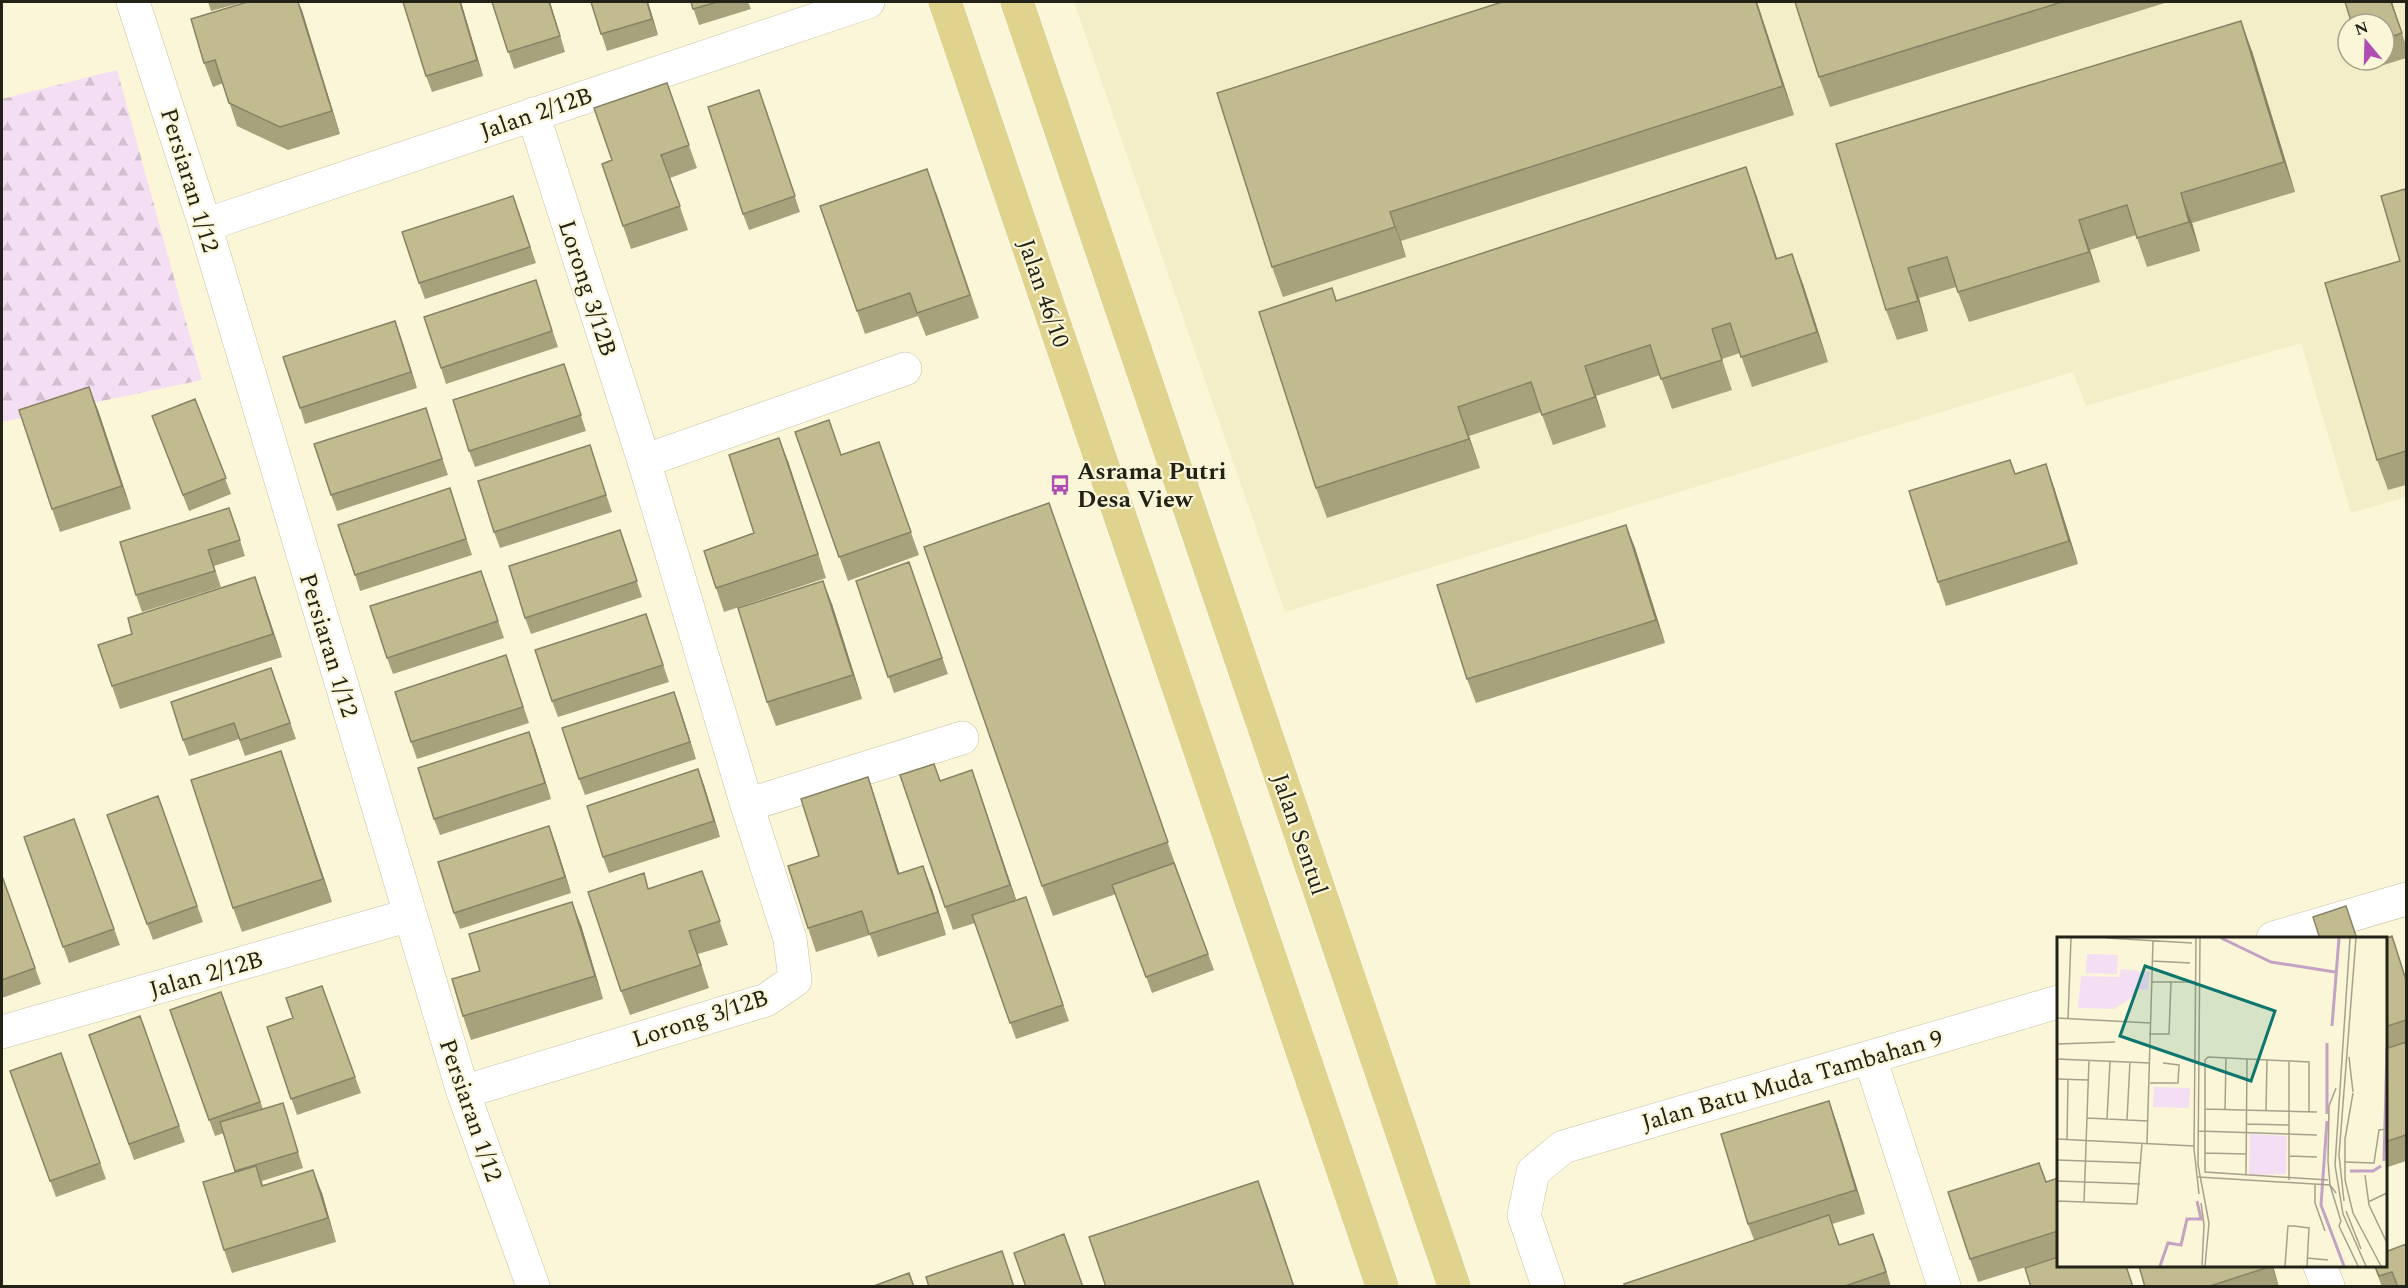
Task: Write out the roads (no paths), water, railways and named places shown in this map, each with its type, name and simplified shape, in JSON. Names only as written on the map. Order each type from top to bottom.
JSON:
[{"type":"main road","name":"Jalan 46/10","points":[[945,2],[1382,1287]]},
{"type":"main road","name":"Jalan Sentul","points":[[1017,2],[1454,1287]]},
{"type":"street","name":"Persiaran 1/12","points":[[133,2],[205,225],[463,1092],[533,1287]]},
{"type":"street","name":"Jalan 2/12B","points":[[205,225],[868,2]]},
{"type":"street","name":"Lorong 3/12B","points":[[463,1092],[766,1000],[795,980],[790,939],[747,806],[644,461],[533,114]]},
{"type":"street","points":[[644,461],[904,369]]},
{"type":"street","points":[[747,806],[962,738]]},
{"type":"street","points":[[2280,937],[2406,899]]},
{"type":"street","name":"Jalan 2/12B","points":[[2,1032],[410,915]]},
{"type":"street","name":"Jalan Batu Muda Tambahan 9","points":[[1548,1287],[1524,1215],[1533,1172],[1563,1147],[2057,1002]]},
{"type":"street","points":[[1870,1058],[1944,1287]]},
{"type":"street","points":[[2320,1267],[2328,1287]]},
{"type":"place","name":"Asrama Putri Desa View","points":[[1060,485]]}]
